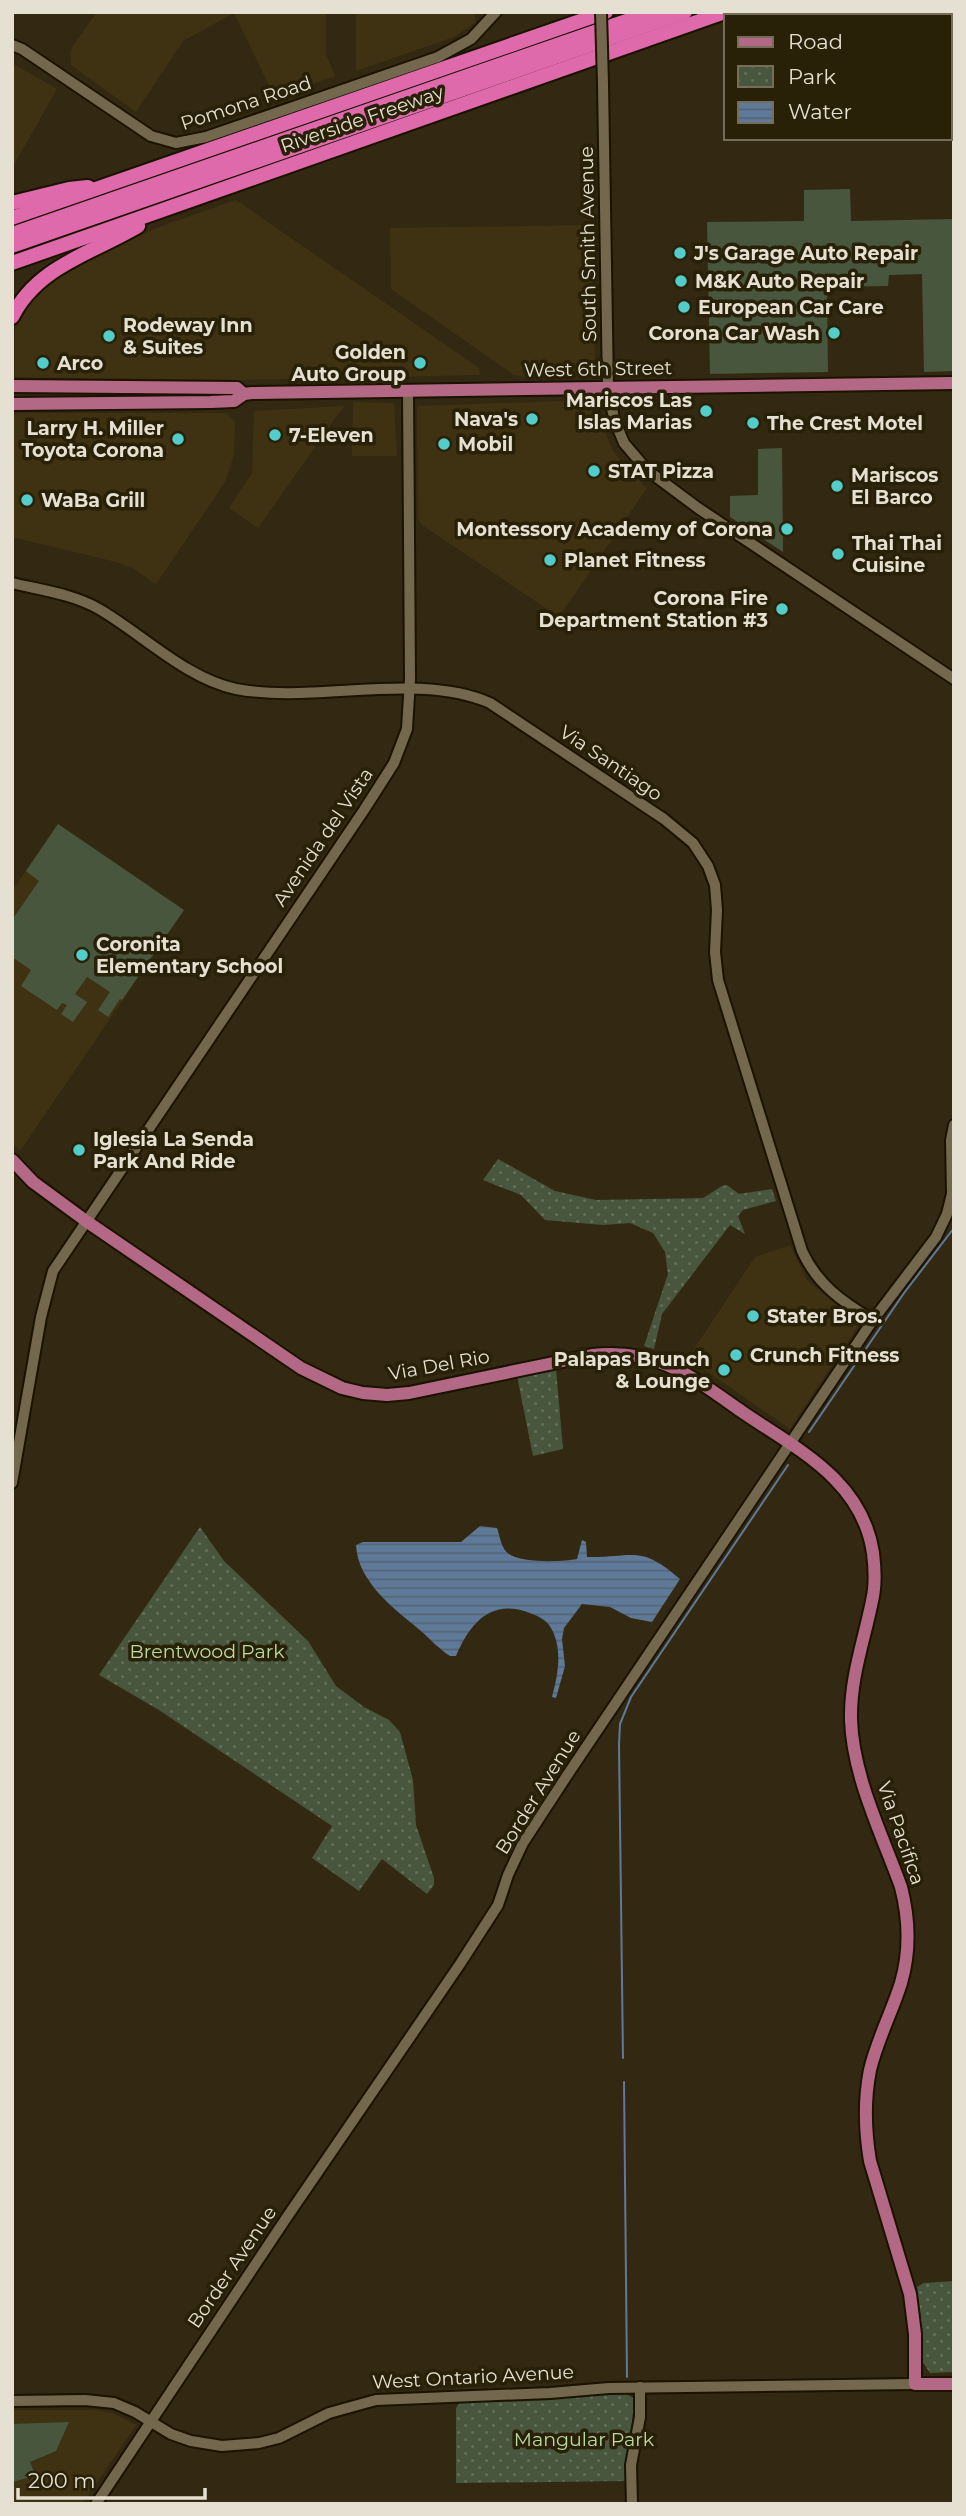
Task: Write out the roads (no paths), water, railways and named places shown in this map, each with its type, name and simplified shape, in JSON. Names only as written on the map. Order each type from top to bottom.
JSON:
[{"type":"highway","name":"Riverside Freeway","points":[[12,219],[603,12]]},
{"type":"highway","points":[[12,234],[652,12]]},
{"type":"highway","points":[[12,246],[685,12]]},
{"type":"highway","name":"Riverside Freeway","points":[[12,263],[725,12]]},
{"type":"highway","points":[[12,203],[69,189],[111,186]]},
{"type":"highway","points":[[12,317],[26,294],[43,278],[164,210]]},
{"type":"main road","name":"West 6th Street","points":[[12,404],[234,401],[244,394],[954,383]]},
{"type":"main road","name":"West 6th Street","points":[[12,386],[237,388],[244,394]]},
{"type":"main road","name":"Via Del Rio","points":[[12,1160],[33,1182],[86,1222],[301,1368],[342,1388],[387,1395],[409,1393],[592,1355],[626,1354],[655,1359],[681,1370],[792,1443]]},
{"type":"main road","name":"Via Pacifica","points":[[792,1443],[845,1488],[865,1524],[874,1564],[873,1596],[854,1677],[851,1723],[863,1780],[901,1887],[908,1934],[902,1979],[871,2069],[865,2126],[870,2161],[910,2294],[915,2334],[915,2384]]},
{"type":"main road","name":"West Ontario Avenue","points":[[915,2384],[954,2384]]},
{"type":"street","name":"Pomona Road","points":[[12,45],[151,136],[176,143],[206,137],[438,57],[471,39],[496,12]]},
{"type":"street","name":"South Smith Avenue","points":[[603,12],[608,387],[614,419],[624,443],[647,470],[698,508],[954,679]]},
{"type":"street","name":"Avenida del Vista","points":[[12,1483],[46,1293],[53,1271],[394,763],[407,729],[410,690],[408,391]]},
{"type":"street","name":"Via Santiago","points":[[12,583],[89,604],[219,685],[260,692],[410,690],[466,694],[490,703],[664,819],[693,843],[708,866],[715,885],[715,952],[718,980],[802,1251],[808,1265],[821,1282],[845,1304],[873,1320]]},
{"type":"street","name":"Border Avenue","points":[[96,2504],[460,1964],[498,1905],[523,1843],[873,1320],[936,1237],[947,1214],[952,1194],[951,1140],[954,1125]]},
{"type":"street","name":"West Ontario Avenue","points":[[12,2401],[100,2400],[125,2407],[171,2434],[191,2441],[222,2446],[279,2438],[330,2413],[376,2400],[640,2388],[915,2384]]},
{"type":"street","points":[[632,2504],[631,2465],[640,2417],[640,2388]]},
{"type":"water","points":[[480,1526],[497,1528],[506,1552],[522,1559],[577,1559],[582,1540],[586,1542],[587,1557],[645,1557],[680,1579],[652,1622],[631,1618],[610,1607],[582,1604],[564,1628],[562,1639],[565,1666],[556,1698],[552,1697],[558,1653],[555,1636],[545,1621],[516,1609],[493,1611],[475,1624],[456,1656],[450,1656],[380,1594],[363,1571],[358,1559],[356,1545],[363,1542],[461,1542]]},
{"type":"waterway","points":[[809,1432],[904,1293],[954,1228]]},
{"type":"waterway","points":[[623,2058],[620,1724],[631,1697],[788,1465]]},
{"type":"waterway","points":[[624,2082],[627,2377]]},
{"type":"place","name":"J's Garage Auto Repair","points":[[680,253]]},
{"type":"place","name":"M&K Auto Repair","points":[[681,281]]},
{"type":"place","name":"European Car Care","points":[[684,307]]},
{"type":"place","name":"Corona Car Wash","points":[[834,333]]},
{"type":"place","name":"Rodeway Inn & Suites","points":[[109,336]]},
{"type":"place","name":"Arco","points":[[43,363]]},
{"type":"place","name":"Golden Auto Group","points":[[420,363]]},
{"type":"place","name":"Mariscos Las Islas Marias","points":[[706,411]]},
{"type":"place","name":"Nava's","points":[[532,419]]},
{"type":"place","name":"The Crest Motel","points":[[753,423]]},
{"type":"place","name":"7-Eleven","points":[[275,435]]},
{"type":"place","name":"Larry H. Miller Toyota Corona","points":[[178,439]]},
{"type":"place","name":"Mobil","points":[[444,444]]},
{"type":"place","name":"STAT Pizza","points":[[594,471]]},
{"type":"place","name":"Mariscos El Barco","points":[[837,486]]},
{"type":"place","name":"WaBa Grill","points":[[27,500]]},
{"type":"place","name":"Montessory Academy of Corona","points":[[787,529]]},
{"type":"place","name":"Thai Thai Cuisine","points":[[838,554]]},
{"type":"place","name":"Planet Fitness","points":[[550,560]]},
{"type":"place","name":"Corona Fire Department Station #3","points":[[782,609]]},
{"type":"place","name":"Coronita Elementary School","points":[[82,955]]},
{"type":"place","name":"Iglesia La Senda Park And Ride","points":[[79,1150]]},
{"type":"place","name":"Stater Bros.","points":[[753,1316]]},
{"type":"place","name":"Crunch Fitness","points":[[736,1355]]},
{"type":"place","name":"Palapas Brunch & Lounge","points":[[724,1370]]},
{"type":"park label","name":"Brentwood Park","points":[[207,1651]]},
{"type":"park label","name":"Mangular Park","points":[[584,2439]]}]
